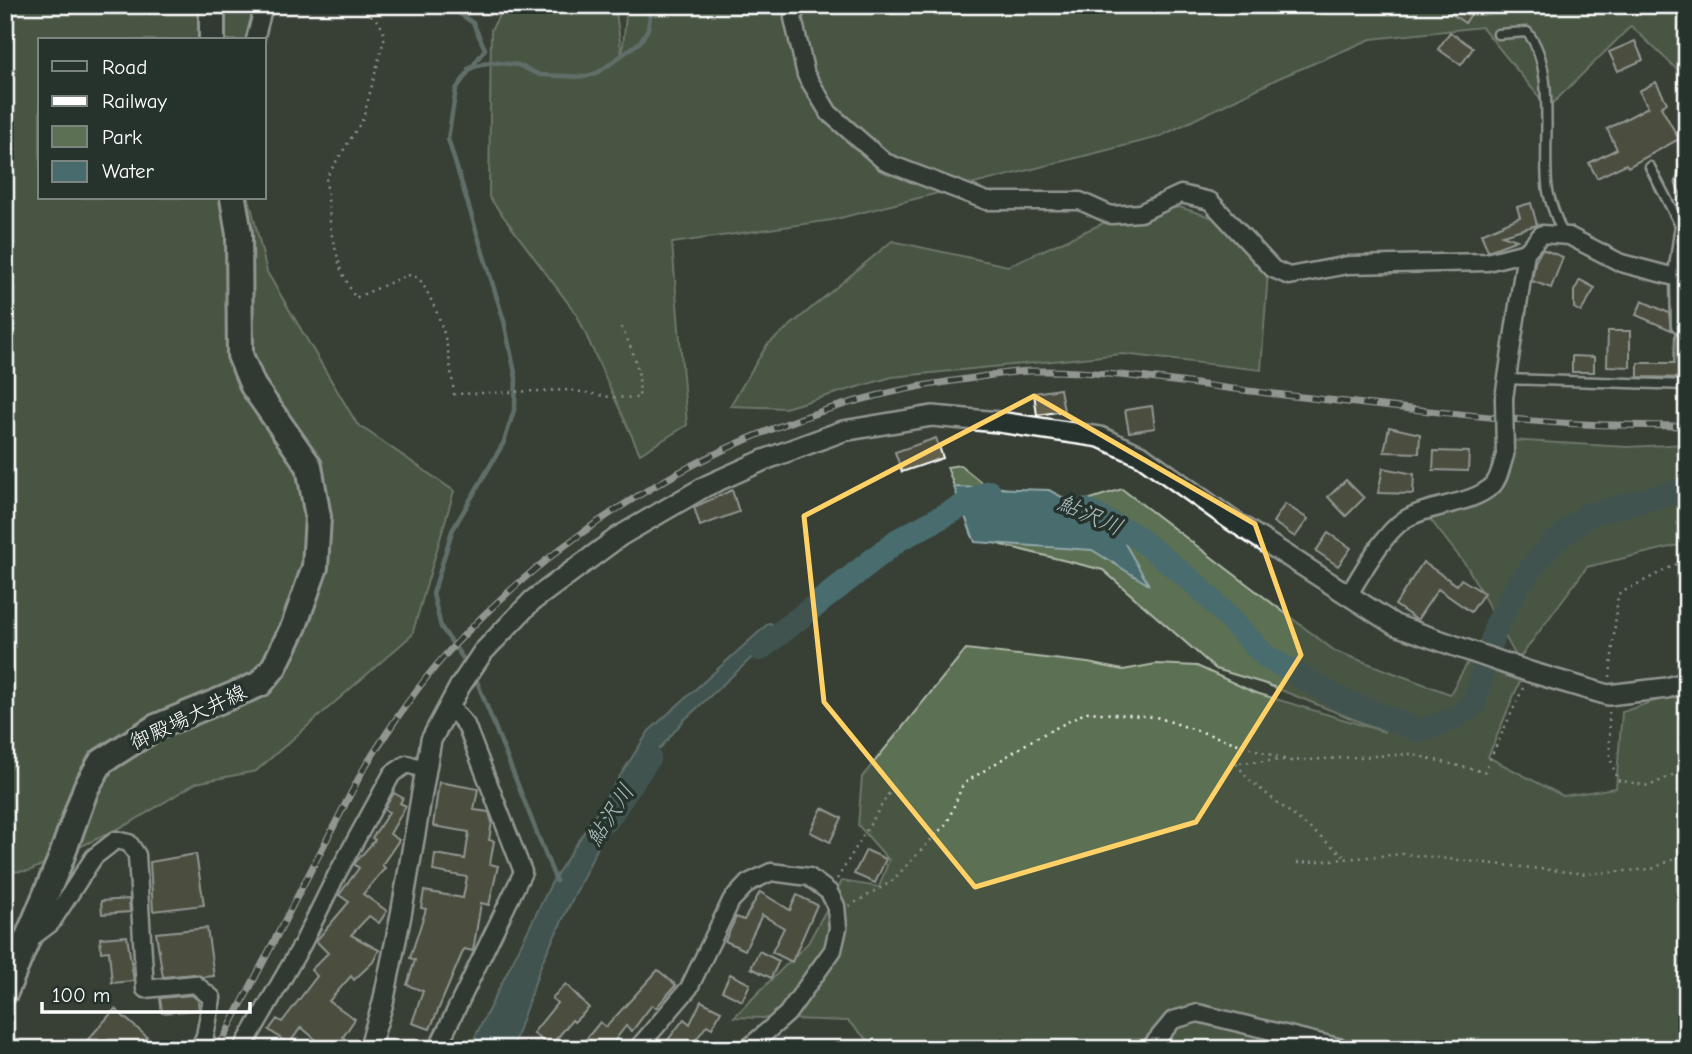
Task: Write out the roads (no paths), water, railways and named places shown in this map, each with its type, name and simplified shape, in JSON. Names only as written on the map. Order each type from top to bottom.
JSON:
[{"type":"main road","points":[[212,5],[212,38]]},
{"type":"main road","name":"御殿場大井線","points":[[5,992],[29,939],[86,788],[101,762],[156,727],[260,684],[274,667],[294,626],[315,566],[318,517],[309,466],[253,386],[240,355],[239,234],[233,200]]},
{"type":"street","points":[[256,38],[264,5]]},
{"type":"street","points":[[797,5],[793,18],[806,75],[830,113],[885,162],[987,201],[1080,201],[1111,215],[1140,213],[1181,194],[1210,201],[1273,269],[1289,276],[1348,265],[1487,262],[1526,252]]},
{"type":"street","points":[[1349,594],[1368,562],[1401,522],[1423,510],[1472,498],[1495,484],[1505,455],[1505,379],[1526,252],[1542,234],[1563,235],[1621,263],[1674,277],[1687,257]]},
{"type":"street","points":[[369,1049],[383,1003],[409,877],[424,769],[431,740],[460,686],[483,652],[532,601],[573,568],[620,536],[706,486],[764,460],[843,431],[932,416],[999,422],[1100,438],[1142,456],[1230,519],[1395,625],[1530,672],[1608,695],[1667,688],[1687,682]]},
{"type":"street","points":[[437,1049],[523,872],[466,725],[449,705]]},
{"type":"street","points":[[242,1049],[302,945],[392,774],[407,764],[424,769]]},
{"type":"street","points":[[29,939],[51,923],[94,857],[116,840],[129,843],[137,855],[145,989],[195,984],[212,998],[205,1036],[198,1049]]},
{"type":"street","points":[[638,1049],[689,988],[731,901],[748,883],[771,872],[809,877],[829,892],[836,906],[838,928],[833,950],[787,1014],[747,1049]]},
{"type":"street","points":[[1149,1049],[1173,1020],[1198,1013],[1346,1049]]},
{"type":"lane","points":[[1499,34],[1527,32],[1538,44],[1545,87],[1547,186],[1563,235]]},
{"type":"lane","points":[[1687,161],[1681,183],[1687,196]]},
{"type":"lane","points":[[1650,167],[1680,225],[1674,277],[1676,326],[1687,335]]},
{"type":"lane","points":[[1505,379],[1687,385]]},
{"type":"water","points":[[954,487],[1049,490],[1114,525],[1149,585],[1092,550],[975,542]]},
{"type":"water","points":[[769,623],[784,628],[683,721],[626,789],[542,962],[512,1049],[469,1049],[552,882],[649,731]]},
{"type":"waterway","points":[[447,5],[473,23],[485,49],[456,89],[448,139],[504,321],[516,378],[515,407],[504,442],[452,531],[433,594],[441,627],[467,664]]},
{"type":"waterway","points":[[468,69],[490,62],[518,65],[540,75],[585,77],[599,72],[640,42],[648,29],[650,16],[641,5]]},
{"type":"waterway","name":"鮎沢川","points":[[1085,510],[1136,536],[1198,586],[1265,656],[1340,699],[1420,731],[1454,718],[1473,705],[1496,626],[1519,583],[1550,546],[1587,515],[1687,489]]},
{"type":"waterway","name":"鮎沢川","points":[[760,649],[898,540],[989,492]]},
{"type":"waterway","points":[[474,674],[556,881]]},
{"type":"waterway","name":"鮎沢川","points":[[607,820],[649,757]]},
{"type":"railway","points":[[218,1049],[363,770],[403,709],[449,651],[500,600],[556,553],[615,510],[678,473],[744,441],[812,415],[882,395],[1003,373],[1033,371],[1125,375],[1513,419],[1582,424],[1687,426]]}]
